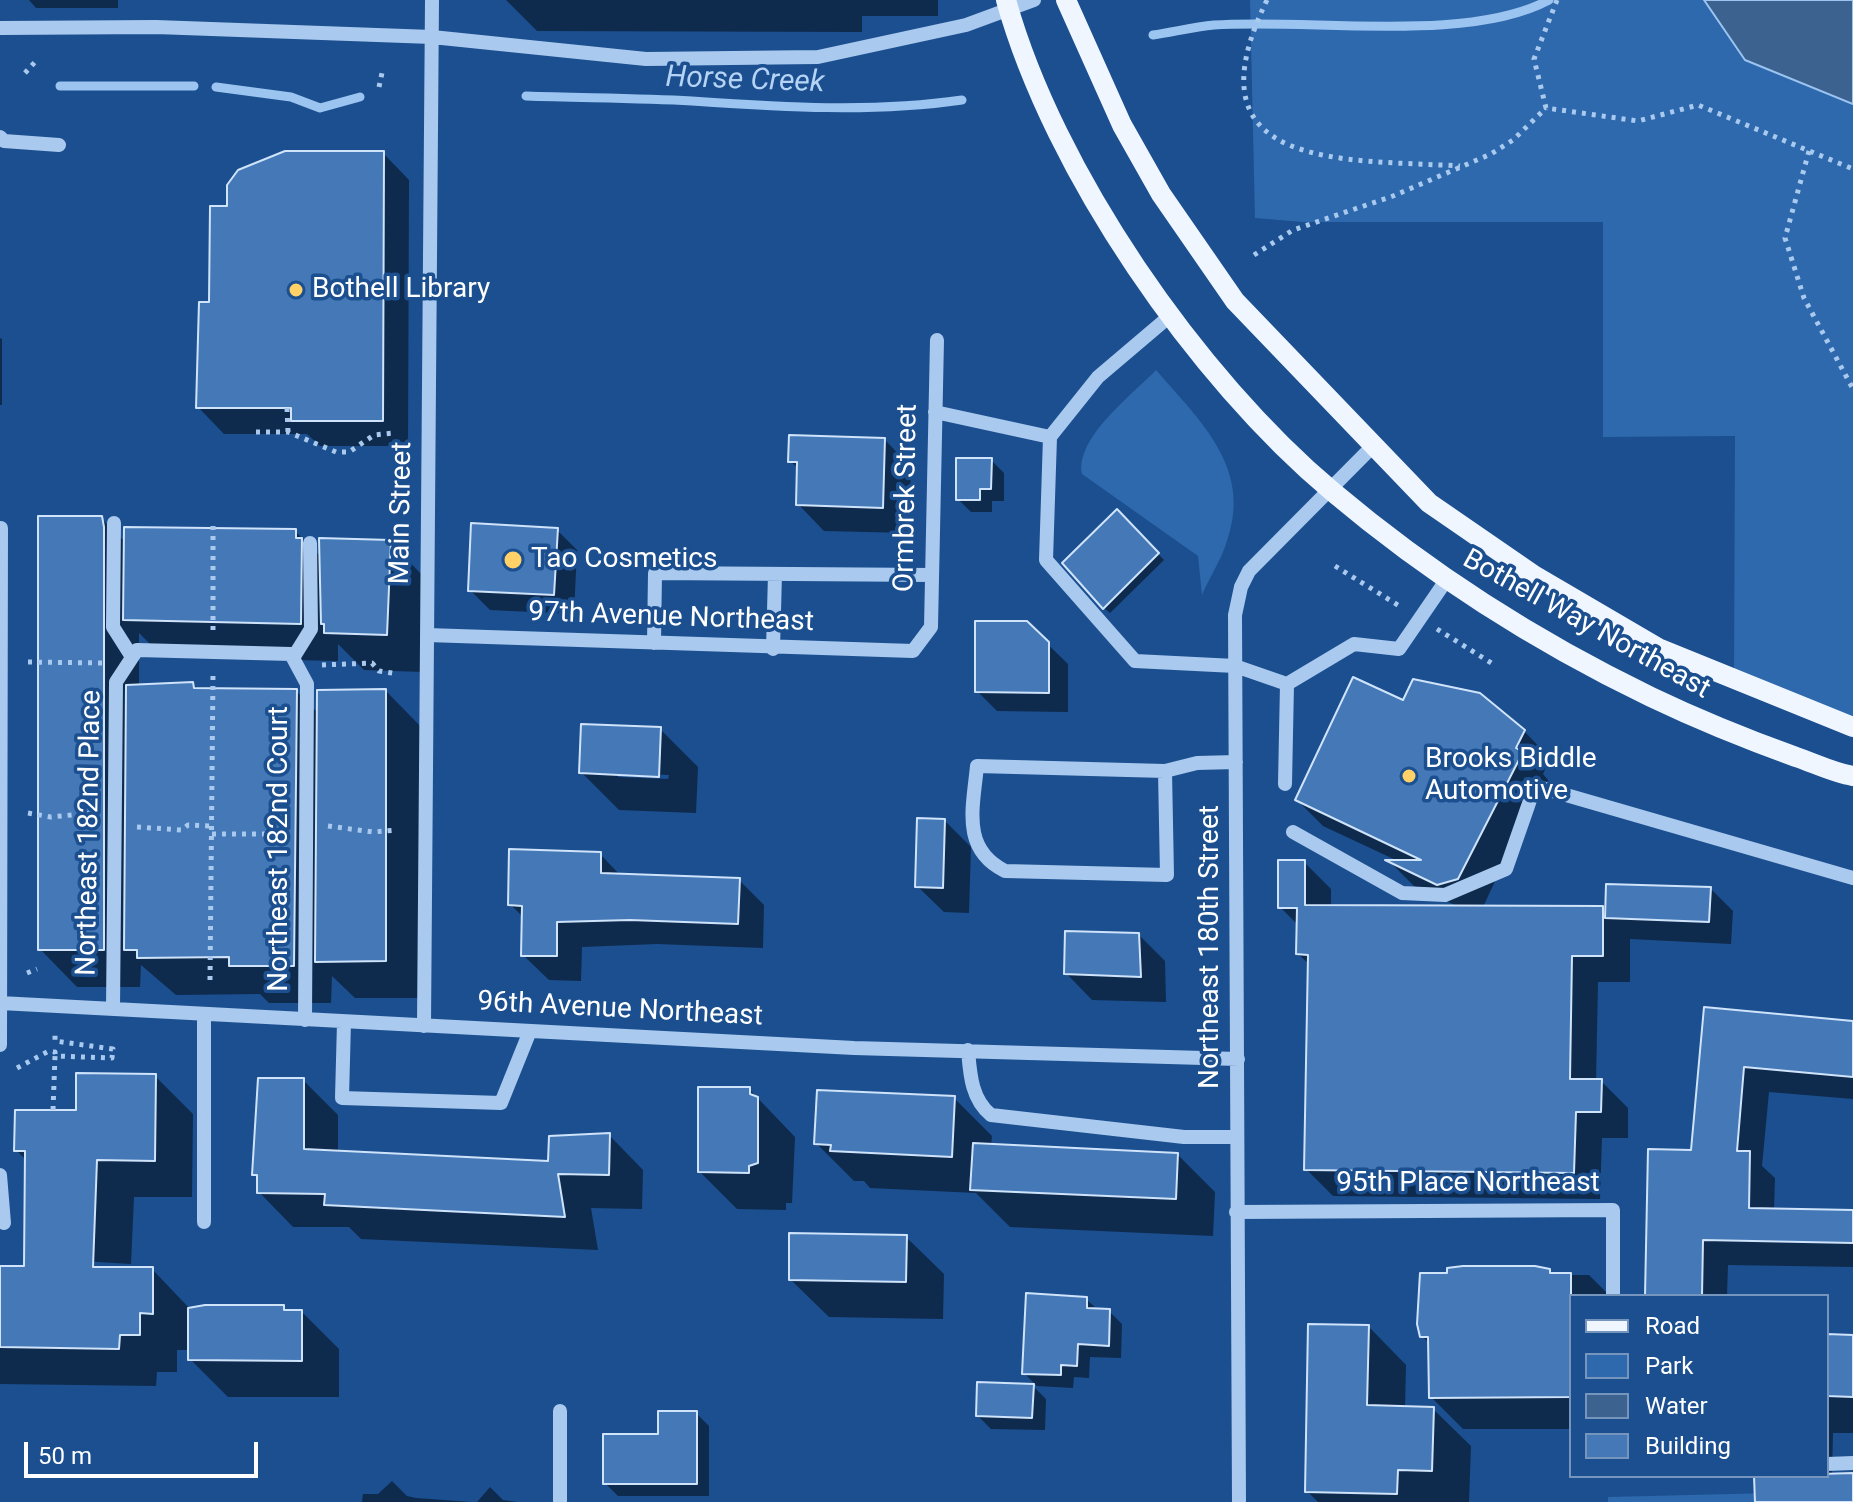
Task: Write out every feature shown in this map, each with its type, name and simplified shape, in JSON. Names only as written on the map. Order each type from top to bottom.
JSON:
[{"type":"main road","name":"Bothell Way Northeast","points":[[1066,0],[1122,125],[1188,233],[1235,301],[1429,503],[1535,576],[1658,648],[1853,727]]},
{"type":"main road","name":"Bothell Way Northeast","points":[[1007,5],[1052,119],[1105,221],[1171,315],[1246,406],[1331,491],[1447,579],[1500,614],[1613,678],[1719,730],[1853,776]]},
{"type":"street","name":"Main Street","points":[[424,1026],[432,0]]},
{"type":"street","points":[[0,28],[156,27],[432,37],[646,59],[818,57],[966,25],[1007,5],[1034,0]]},
{"type":"street","points":[[0,137],[4,141],[59,145]]},
{"type":"street","points":[[1171,315],[1098,377],[1050,437],[1046,560],[1135,661],[1235,666],[1287,684],[1354,644],[1399,649],[1447,579]]},
{"type":"street","name":"Ormbrek Street","points":[[913,651],[931,627],[937,340]]},
{"type":"street","points":[[935,412],[1050,437]]},
{"type":"street","name":"Northeast 180th Street","points":[[1239,1502],[1235,615],[1241,587],[1249,571],[1373,446]]},
{"type":"street","name":"Northeast 182nd Place","points":[[113,1009],[116,682],[132,657],[113,627],[114,523]]},
{"type":"street","points":[[0,1045],[1,528]]},
{"type":"street","points":[[132,657],[137,650],[291,654],[293,658],[311,629],[310,543]]},
{"type":"street","points":[[654,643],[655,573],[931,575]]},
{"type":"street","points":[[773,649],[775,574]]},
{"type":"street","name":"97th Avenue Northeast","points":[[427,635],[773,649],[913,651]]},
{"type":"street","name":"Northeast 182nd Court","points":[[293,658],[307,684],[305,1020]]},
{"type":"street","points":[[1285,784],[1287,684]]},
{"type":"street","points":[[1165,771],[1167,875],[1005,871],[989,863],[977,846],[971,821],[977,766],[1165,771],[1197,763],[1236,762]]},
{"type":"street","points":[[1293,832],[1402,893],[1445,895],[1506,869],[1535,786],[1853,878]]},
{"type":"street","name":"96th Avenue Northeast","points":[[1,1003],[854,1048],[1238,1059]]},
{"type":"street","points":[[204,1014],[204,1222]]},
{"type":"street","points":[[344,1022],[342,1098],[501,1103],[530,1031]]},
{"type":"street","points":[[968,1050],[972,1085],[983,1109],[991,1115],[1184,1137],[1237,1137]]},
{"type":"street","points":[[0,1175],[4,1223]]},
{"type":"street","name":"95th Place Northeast","points":[[1236,1212],[1613,1210],[1613,1294]]},
{"type":"street","points":[[560,1411],[560,1502]]},
{"type":"street","points":[[1829,1464],[1853,1463]]},
{"type":"path","points":[[1267,0],[1246,52],[1243,78],[1245,102],[1257,122],[1285,146],[1325,158],[1460,166]]},
{"type":"path","points":[[1546,108],[1534,59],[1557,0]]},
{"type":"path","points":[[25,73],[35,62]]},
{"type":"path","points":[[379,87],[382,73]]},
{"type":"path","points":[[1546,108],[1638,121],[1698,105],[1853,169]]},
{"type":"path","points":[[1254,255],[1293,230],[1393,196],[1513,140],[1546,108]]},
{"type":"path","points":[[1809,151],[1785,238],[1804,298],[1853,389]]},
{"type":"path","points":[[287,408],[288,432]]},
{"type":"path","points":[[256,432],[288,432],[336,452],[349,452],[374,435],[394,433]]},
{"type":"path","points":[[213,523],[213,639]]},
{"type":"path","points":[[28,662],[96,660],[109,666]]},
{"type":"path","points":[[313,666],[372,663],[379,671],[398,674]]},
{"type":"path","points":[[210,980],[213,665]]},
{"type":"path","points":[[28,813],[51,817],[102,812]]},
{"type":"path","points":[[128,827],[182,830],[188,825],[212,826]]},
{"type":"path","points":[[327,826],[373,832],[397,830]]},
{"type":"path","points":[[212,834],[293,834]]},
{"type":"path","points":[[27,973],[37,969]]},
{"type":"path","points":[[55,1034],[55,1041],[113,1049],[112,1058],[55,1056]]},
{"type":"path","points":[[17,1068],[47,1052],[55,1052],[53,1110]]},
{"type":"green space","points":[[1250,0],[1704,0],[1745,60],[1853,104],[1853,727],[1734,678],[1735,436],[1603,437],[1603,222],[1303,222],[1255,218]]},
{"type":"green space","points":[[1156,370],[1218,448],[1233,492],[1233,517],[1226,544],[1202,595],[1198,556],[1082,474],[1082,460],[1096,432]]},
{"type":"green space","points":[[1853,1491],[1853,1502],[1608,1502],[1608,1497]]},
{"type":"water","points":[[1704,0],[1853,0],[1853,104],[1745,60]]},
{"type":"building","name":"Bothell Library","points":[[285,151],[384,151],[383,421],[291,421],[291,408],[196,408],[199,302],[209,302],[210,206],[227,206],[227,185],[238,170]]},
{"type":"building","points":[[789,435],[885,438],[883,508],[796,505],[797,462],[788,462]]},
{"type":"building","points":[[956,458],[992,458],[991,489],[980,489],[980,500],[956,500]]},
{"type":"building","points":[[1117,509],[1159,553],[1103,609],[1062,563]]},
{"type":"building","points":[[38,516],[102,516],[104,527],[104,950],[38,950]]},
{"type":"building","name":"Tao Cosmetics","points":[[471,523],[558,528],[554,595],[468,591]]},
{"type":"building","points":[[124,527],[296,529],[296,538],[302,538],[301,624],[123,620]]},
{"type":"building","points":[[319,538],[391,540],[387,635],[324,633],[324,624],[321,624]]},
{"type":"building","points":[[975,621],[1027,621],[1049,642],[1049,693],[975,692]]},
{"type":"building","name":"Brooks Biddle Automotive","points":[[1353,677],[1403,700],[1413,679],[1480,693],[1525,730],[1516,748],[1523,752],[1458,879],[1437,885],[1385,860],[1421,860],[1295,800]]},
{"type":"building","points":[[193,682],[194,688],[297,689],[294,966],[229,966],[229,957],[137,958],[137,950],[124,950],[126,685]]},
{"type":"building","points":[[386,689],[386,961],[315,962],[317,690]]},
{"type":"building","points":[[581,724],[661,727],[659,777],[579,773]]},
{"type":"building","points":[[917,818],[945,819],[943,888],[915,887]]},
{"type":"building","points":[[509,849],[601,852],[601,873],[740,878],[738,924],[630,920],[557,922],[557,956],[521,956],[522,906],[508,905]]},
{"type":"building","points":[[1278,860],[1305,860],[1305,905],[1603,906],[1603,956],[1572,956],[1570,1079],[1602,1079],[1601,1112],[1576,1112],[1574,1173],[1304,1170],[1308,955],[1296,954],[1297,908],[1278,908]]},
{"type":"building","points":[[1606,884],[1711,887],[1709,922],[1605,918]]},
{"type":"building","points":[[1065,931],[1139,933],[1141,977],[1064,974]]},
{"type":"building","points":[[1704,1007],[1853,1021],[1853,1077],[1744,1067],[1737,1151],[1750,1151],[1749,1208],[1853,1210],[1853,1243],[1703,1240],[1702,1294],[1645,1294],[1648,1149],[1691,1150]]},
{"type":"building","points":[[76,1073],[156,1074],[155,1161],[97,1160],[93,1267],[153,1267],[153,1314],[140,1313],[140,1335],[120,1335],[119,1349],[0,1347],[0,1266],[24,1266],[25,1151],[14,1151],[15,1110],[76,1110]]},
{"type":"building","points":[[258,1078],[304,1078],[304,1149],[548,1161],[549,1136],[610,1133],[609,1175],[558,1174],[565,1217],[324,1205],[325,1194],[257,1193],[257,1175],[252,1175]]},
{"type":"building","points":[[698,1087],[750,1087],[750,1094],[758,1097],[758,1163],[749,1166],[749,1173],[698,1172]]},
{"type":"building","points":[[817,1090],[955,1096],[952,1157],[830,1151],[831,1145],[814,1144]]},
{"type":"building","points":[[973,1143],[1178,1153],[1176,1199],[970,1190]]},
{"type":"building","points":[[789,1233],[907,1235],[906,1282],[789,1280]]},
{"type":"building","points":[[1535,1266],[1550,1269],[1550,1273],[1571,1273],[1569,1397],[1429,1398],[1428,1337],[1420,1337],[1417,1324],[1420,1273],[1447,1273],[1447,1268]]},
{"type":"building","points":[[1026,1293],[1087,1297],[1087,1308],[1110,1309],[1109,1346],[1078,1344],[1077,1366],[1061,1365],[1061,1375],[1022,1374]]},
{"type":"building","points":[[205,1305],[284,1305],[284,1310],[302,1310],[302,1361],[188,1360],[188,1308]]},
{"type":"building","points":[[1308,1324],[1369,1325],[1367,1405],[1434,1407],[1432,1471],[1398,1470],[1397,1494],[1305,1492]]},
{"type":"building","points":[[1829,1334],[1853,1335],[1853,1397],[1829,1396]]},
{"type":"building","points":[[977,1382],[1034,1384],[1032,1418],[976,1416]]},
{"type":"building","points":[[658,1411],[697,1411],[697,1484],[603,1484],[603,1434],[658,1434]]},
{"type":"building","points":[[1853,1473],[1853,1502],[1755,1502],[1754,1478],[1829,1478],[1829,1474]]},
{"type":"waterway","name":"Horse Creek","points":[[1153,35],[1214,25],[1432,25],[1515,13],[1549,0]]},
{"type":"waterway","name":"Horse Creek","points":[[60,86],[194,86]]},
{"type":"waterway","name":"Horse Creek","points":[[216,87],[291,97],[320,108],[360,97]]},
{"type":"waterway","name":"Horse Creek","points":[[526,96],[827,108],[962,100]]},
{"type":"place","name":"Bothell Library","points":[[296,290]]},
{"type":"place","name":"Tao Cosmetics","points":[[513,560]]},
{"type":"place","name":"Brooks Biddle Automotive","points":[[1409,776]]}]
